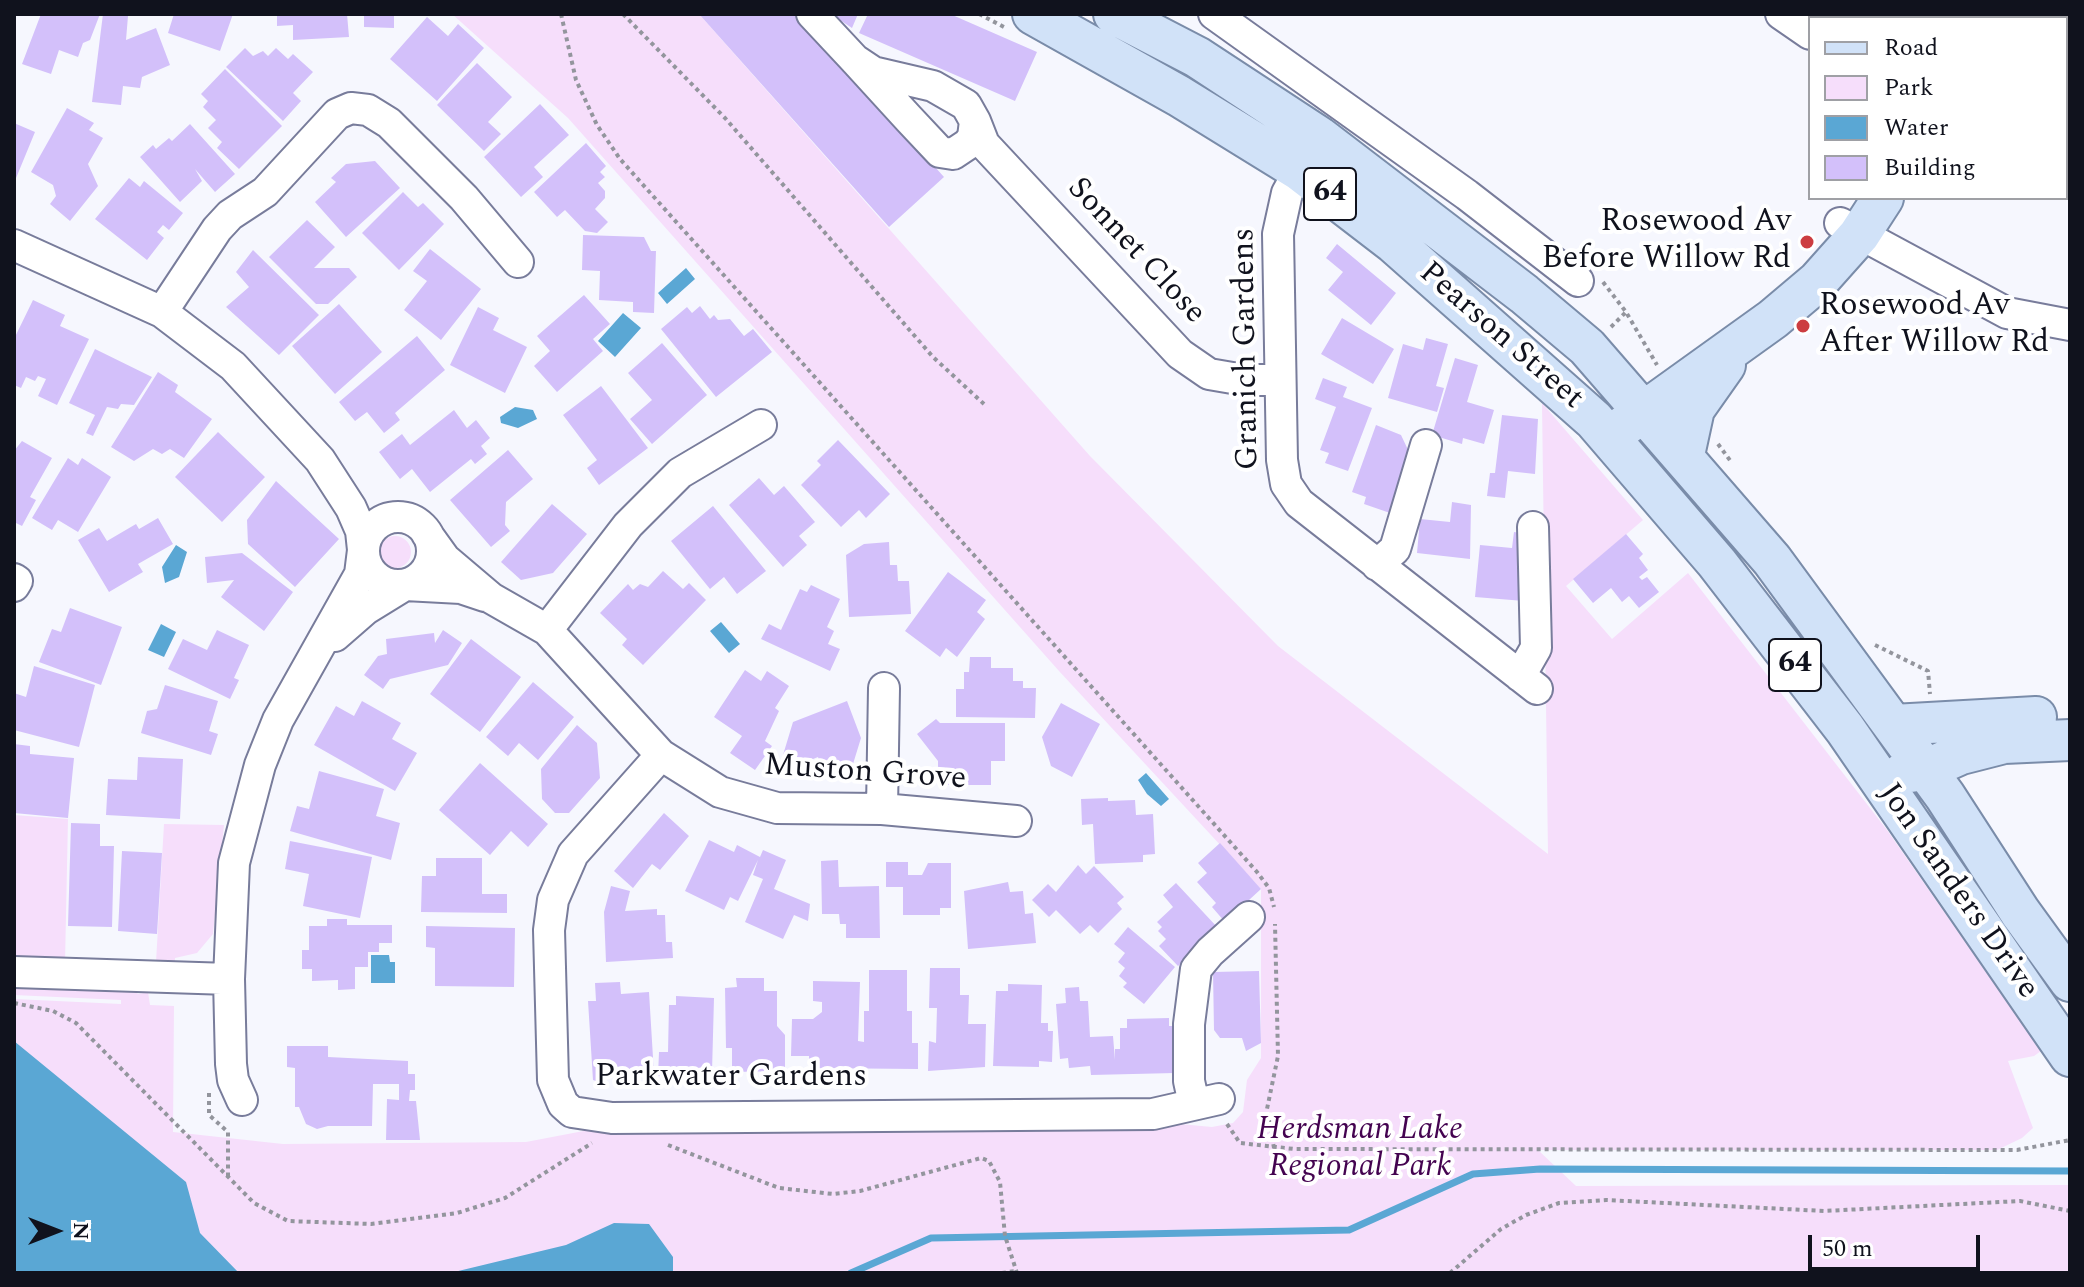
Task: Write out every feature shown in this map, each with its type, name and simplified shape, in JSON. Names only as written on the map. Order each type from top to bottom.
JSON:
[{"type":"main road","name":"Pearson Street","points":[[1033,14],[1179,96],[1309,154],[1524,294],[1587,347],[1684,455],[1772,560],[1893,725]]},
{"type":"main road","name":"Pearson Street","points":[[1114,14],[1197,57],[1309,154],[1394,243],[1602,429],[1717,563],[1871,768]]},
{"type":"main road","points":[[1638,402],[1662,373],[1851,219],[1880,200]]},
{"type":"main road","points":[[1602,429],[1638,402],[1745,340],[1818,281],[1851,219]]},
{"type":"main road","points":[[1684,455],[1694,409],[1745,340]]},
{"type":"main road","points":[[1893,725],[1935,720],[2070,717]]},
{"type":"main road","name":"Jon Sanders Drive","points":[[1893,725],[2070,981]]},
{"type":"main road","points":[[1871,768],[1902,773],[1925,770],[1961,754],[2004,743],[2070,740]]},
{"type":"main road","name":"Jon Sanders Drive","points":[[1871,768],[2070,1056]]},
{"type":"street","points":[[812,14],[940,152],[973,139],[966,105],[923,83],[873,72],[855,60]]},
{"type":"street","points":[[1214,14],[1467,195],[1578,281]]},
{"type":"street","points":[[1781,14],[1808,33]]},
{"type":"street","points":[[909,119],[902,102],[905,90],[923,83]]},
{"type":"street","points":[[162,312],[217,229],[230,215],[265,192],[337,114],[351,108],[368,110],[389,123],[464,198],[518,262]]},
{"type":"street","name":"Sonnet Close","points":[[973,139],[1030,192],[1195,367],[1222,377],[1280,380]]},
{"type":"street","name":"Granich Gardens","points":[[1309,154],[1287,193],[1278,234],[1280,380],[1286,484],[1299,503],[1528,682],[1536,648],[1533,527]]},
{"type":"street","points":[[1851,219],[2007,313],[2070,325]]},
{"type":"street","points":[[14,245],[162,312],[233,366],[349,489],[381,509],[418,526],[431,544],[429,565],[415,581],[366,609],[320,649]]},
{"type":"street","points":[[547,630],[628,525],[680,473],[761,425]]},
{"type":"street","points":[[1377,565],[1395,549],[1426,445]]},
{"type":"street","points":[[320,460],[351,508],[361,531],[367,568],[375,577],[384,583],[461,588],[491,598]]},
{"type":"street","points":[[242,1100],[233,1080],[231,1064],[229,979],[234,863],[247,810],[278,720],[360,574],[368,534],[376,524],[398,517],[418,526]]},
{"type":"street","name":"Muston Grove","points":[[418,526],[445,559],[491,598],[547,630],[661,755],[720,792],[746,801],[810,810],[882,809],[1016,821]]},
{"type":"street","points":[[882,809],[884,688]]},
{"type":"street","name":"Parkwater Gardens","points":[[661,755],[573,854],[553,900],[549,930],[553,1080],[563,1104],[572,1112],[612,1118],[1153,1114],[1207,1102]]},
{"type":"street","points":[[1207,1102],[1189,1081],[1189,1024],[1196,969],[1249,917]]},
{"type":"street","points":[[14,972],[229,979]]},
{"type":"path","points":[[561,14],[576,80],[597,125],[620,159],[1263,879],[1272,895],[1275,914],[1278,1056],[1267,1109],[1274,1148]]},
{"type":"path","points":[[623,14],[725,118],[933,357],[984,404]]},
{"type":"path","points":[[14,1003],[53,1011],[76,1023],[228,1178],[264,1211],[288,1221],[371,1224],[457,1213],[505,1198],[579,1149],[598,1141]]},
{"type":"path","points":[[1207,1102],[1235,1140],[1274,1148],[2017,1150],[2070,1140]]},
{"type":"path","points":[[228,1132],[228,1178]]},
{"type":"path","points":[[665,1143],[779,1188],[833,1194],[860,1191],[981,1158],[989,1161],[1000,1182],[1005,1236],[1016,1272],[1002,1273]]},
{"type":"path","points":[[1450,1273],[1501,1229],[1526,1215],[1559,1203],[1606,1200],[1824,1211],[2020,1201],[2070,1211]]},
{"type":"green space","name":"Herdsman Lake Regional Park","points":[[452,14],[699,14],[1090,456],[1278,646],[1548,854],[1542,403],[1643,520],[1566,586],[1612,639],[1688,573],[1887,830],[2041,1051],[2034,1056],[2008,1061],[2033,1128],[2022,1138],[1997,1150],[1538,1150],[1576,1186],[2070,1185],[2070,1273],[14,1273],[14,999],[121,1004],[121,1000],[14,995],[14,985],[132,988],[138,994],[148,992],[150,1005],[174,1006],[173,1132],[283,1144],[526,1142],[594,1129],[1169,1123],[1212,1127],[1233,1123],[1243,1112],[1247,1080],[1261,1058],[1261,889],[1059,671],[568,118]]},
{"type":"green space","points":[[395,536],[406,541],[411,552],[406,563],[395,568],[384,563],[379,552],[384,541]]},
{"type":"green space","points":[[14,815],[68,819],[65,963],[14,961]]},
{"type":"green space","points":[[164,824],[224,825],[213,934],[197,953],[175,958],[175,963],[156,962]]},
{"type":"water","points":[[686,268],[695,279],[667,304],[658,293]]},
{"type":"water","points":[[623,313],[641,328],[615,357],[598,341]]},
{"type":"water","points":[[515,407],[533,410],[537,419],[518,428],[501,423],[500,417]]},
{"type":"water","points":[[176,545],[187,552],[179,577],[165,583],[162,567]]},
{"type":"water","points":[[721,622],[740,644],[729,653],[710,631]]},
{"type":"water","points":[[161,624],[176,632],[164,657],[148,650]]},
{"type":"water","points":[[1146,773],[1169,799],[1161,806],[1147,794],[1138,780]]},
{"type":"water","points":[[371,955],[389,955],[390,962],[395,962],[395,983],[371,983]]},
{"type":"water","points":[[14,1041],[186,1182],[200,1233],[239,1273],[14,1273]]},
{"type":"water","points":[[614,1223],[649,1224],[673,1257],[673,1273],[450,1273],[566,1245]]},
{"type":"building","points":[[41,14],[100,14],[90,40],[83,43],[78,57],[59,50],[51,74],[22,64]]},
{"type":"building","points":[[103,14],[128,16],[126,40],[156,28],[170,65],[142,77],[140,88],[123,86],[121,105],[92,102]]},
{"type":"building","points":[[174,14],[233,14],[220,51],[168,33]]},
{"type":"building","points":[[277,14],[347,14],[349,37],[293,40],[293,25],[277,26]]},
{"type":"building","points":[[364,14],[394,14],[394,28],[364,27]]},
{"type":"building","points":[[699,14],[798,14],[944,177],[889,227]]},
{"type":"building","points":[[831,14],[858,14],[852,28]]},
{"type":"building","points":[[868,14],[950,14],[1037,52],[1015,101],[859,33]]},
{"type":"building","points":[[427,17],[448,36],[458,24],[484,48],[437,101],[390,59]]},
{"type":"building","points":[[245,48],[253,56],[263,51],[268,56],[276,48],[288,59],[293,54],[313,72],[293,93],[301,101],[283,121],[226,67]]},
{"type":"building","points":[[477,63],[512,97],[488,122],[501,134],[484,151],[437,105]]},
{"type":"building","points":[[225,69],[282,126],[239,169],[217,148],[222,142],[208,128],[216,120],[203,107],[208,101],[201,94]]},
{"type":"building","points":[[540,104],[569,135],[534,167],[543,177],[521,197],[484,157]]},
{"type":"building","points":[[67,108],[94,123],[89,130],[103,138],[88,164],[98,186],[70,221],[50,204],[56,196],[53,185],[31,172]]},
{"type":"building","points":[[14,123],[35,132],[14,183]]},
{"type":"building","points":[[190,124],[235,174],[215,192],[195,169],[202,181],[180,202],[140,157],[153,145],[156,149],[169,138],[172,141]]},
{"type":"building","points":[[586,143],[606,166],[600,172],[605,177],[598,183],[605,191],[605,198],[595,209],[608,222],[597,233],[585,231],[565,210],[557,217],[534,192]]},
{"type":"building","points":[[375,161],[400,188],[346,237],[315,202],[336,182],[331,178],[346,164]]},
{"type":"building","points":[[129,178],[140,187],[144,181],[183,213],[169,230],[163,225],[157,232],[164,238],[147,260],[95,219]]},
{"type":"building","points":[[403,192],[418,207],[423,203],[444,224],[399,270],[362,233]]},
{"type":"building","points":[[307,220],[335,247],[314,268],[349,268],[357,277],[328,304],[316,304],[269,257]]},
{"type":"building","points":[[583,235],[644,237],[651,251],[656,251],[654,313],[633,312],[633,302],[599,300],[600,271],[582,270]]},
{"type":"building","points":[[1337,244],[1396,293],[1371,325],[1328,290],[1343,272],[1326,258]]},
{"type":"building","points":[[430,249],[481,289],[441,340],[404,310],[427,281],[413,271]]},
{"type":"building","points":[[253,250],[319,315],[279,355],[226,307],[249,287],[236,272]]},
{"type":"building","points":[[584,295],[610,324],[593,339],[603,351],[557,392],[534,366],[550,351],[537,336]]},
{"type":"building","points":[[33,300],[65,315],[60,326],[89,339],[57,405],[38,396],[46,379],[38,376],[35,381],[26,377],[21,388],[14,385],[14,339]]},
{"type":"building","points":[[339,304],[382,352],[335,394],[292,346]]},
{"type":"building","points":[[700,306],[710,319],[714,315],[718,320],[730,319],[744,336],[753,329],[772,352],[716,397],[661,329],[687,307],[692,313]]},
{"type":"building","points":[[478,307],[499,318],[493,330],[527,347],[505,393],[450,365]]},
{"type":"building","points":[[1342,318],[1394,349],[1373,384],[1321,354]]},
{"type":"building","points":[[417,336],[445,370],[395,413],[400,420],[384,433],[367,412],[355,421],[339,402]]},
{"type":"building","points":[[1426,338],[1448,344],[1436,386],[1444,388],[1437,412],[1388,398],[1403,344],[1423,350]]},
{"type":"building","points":[[662,343],[707,395],[652,444],[630,419],[652,400],[628,373]]},
{"type":"building","points":[[95,349],[152,377],[134,405],[121,404],[118,409],[107,407],[93,436],[86,433],[95,415],[69,403]]},
{"type":"building","points":[[1455,358],[1478,365],[1467,402],[1494,410],[1484,444],[1463,438],[1462,444],[1432,435]]},
{"type":"building","points":[[158,372],[178,385],[175,392],[212,419],[184,458],[170,449],[162,454],[153,449],[134,461],[111,447]]},
{"type":"building","points":[[1323,378],[1347,387],[1343,397],[1372,408],[1348,471],[1325,463],[1329,453],[1320,450],[1336,407],[1315,399]]},
{"type":"building","points":[[601,386],[648,448],[599,485],[587,468],[597,460],[563,415]]},
{"type":"building","points":[[454,410],[467,428],[476,420],[490,438],[481,446],[487,454],[475,464],[471,459],[430,492],[412,469],[400,479],[379,452],[402,434],[410,445]]},
{"type":"building","points":[[1502,415],[1538,419],[1535,474],[1508,471],[1505,498],[1487,496],[1490,473],[1495,473]]},
{"type":"building","points":[[1376,425],[1401,435],[1411,456],[1390,513],[1364,504],[1366,497],[1352,492]]},
{"type":"building","points":[[218,432],[265,477],[222,522],[175,477]]},
{"type":"building","points":[[838,440],[890,494],[866,518],[859,510],[841,527],[801,485],[821,465],[817,461]]},
{"type":"building","points":[[22,441],[52,458],[30,497],[36,500],[22,526],[14,522],[14,451]]},
{"type":"building","points":[[508,450],[533,479],[506,502],[505,525],[510,531],[491,547],[450,500]]},
{"type":"building","points":[[68,458],[78,465],[82,458],[111,477],[78,532],[58,520],[52,530],[32,518]]},
{"type":"building","points":[[759,478],[774,495],[784,486],[815,522],[799,536],[807,545],[783,567],[729,505]]},
{"type":"building","points":[[276,481],[339,539],[295,587],[248,544],[247,520]]},
{"type":"building","points":[[1452,502],[1471,505],[1470,559],[1417,553],[1420,519],[1450,522]]},
{"type":"building","points":[[552,504],[587,534],[553,573],[521,580],[501,562]]},
{"type":"building","points":[[713,506],[766,571],[737,594],[724,577],[710,589],[671,541]]},
{"type":"building","points":[[158,518],[173,544],[138,564],[143,572],[109,592],[78,540],[99,528],[107,541],[136,524],[139,529]]},
{"type":"building","points":[[1514,532],[1526,534],[1524,601],[1475,597],[1480,545],[1512,548]]},
{"type":"building","points":[[1626,534],[1643,554],[1639,558],[1648,570],[1639,577],[1642,580],[1647,577],[1659,592],[1639,608],[1629,596],[1622,602],[1611,588],[1593,603],[1573,579]]},
{"type":"building","points":[[889,542],[890,565],[897,565],[898,581],[909,581],[911,614],[849,617],[846,555],[864,544]]},
{"type":"building","points":[[242,553],[293,592],[264,631],[221,597],[234,580],[207,583],[205,557]]},
{"type":"building","points":[[663,571],[683,589],[689,583],[706,600],[643,665],[622,645],[627,639],[600,613],[628,584],[633,590],[640,584],[648,587]]},
{"type":"building","points":[[948,572],[986,600],[977,612],[985,619],[957,657],[946,648],[940,657],[905,631]]},
{"type":"building","points":[[811,585],[840,599],[827,627],[834,631],[828,644],[840,649],[830,671],[761,639],[769,624],[781,630],[800,589],[807,592]]},
{"type":"building","points":[[70,608],[122,627],[101,685],[39,662],[52,629],[61,632]]},
{"type":"building","points":[[217,630],[249,645],[234,678],[239,680],[230,699],[168,669],[183,639],[207,650]]},
{"type":"building","points":[[443,630],[462,643],[448,665],[390,679],[383,689],[364,675],[378,656],[387,654],[386,639],[434,633],[435,643]]},
{"type":"building","points":[[471,639],[521,677],[480,732],[430,694]]},
{"type":"building","points":[[970,657],[991,657],[991,668],[1013,668],[1013,681],[1023,681],[1023,688],[1036,688],[1035,718],[956,717],[956,689],[964,689],[964,672],[969,672]]},
{"type":"building","points":[[34,666],[95,685],[79,747],[14,730],[14,693],[26,697]]},
{"type":"building","points":[[745,670],[761,681],[767,671],[789,686],[775,708],[779,711],[765,741],[772,746],[755,770],[730,753],[742,736],[714,717]]},
{"type":"building","points":[[533,682],[574,717],[538,760],[519,743],[508,756],[486,737]]},
{"type":"building","points":[[165,685],[218,701],[209,731],[218,734],[211,755],[141,733],[147,711],[157,709]]},
{"type":"building","points":[[362,701],[401,723],[392,739],[417,753],[395,791],[314,745],[336,706],[354,716]]},
{"type":"building","points":[[847,701],[861,738],[853,764],[824,775],[818,757],[788,769],[783,755],[793,722]]},
{"type":"building","points":[[1061,703],[1100,724],[1072,777],[1051,766],[1042,737]]},
{"type":"building","points":[[936,719],[940,723],[1005,723],[1005,761],[991,761],[991,785],[938,785],[938,761],[917,734]]},
{"type":"building","points":[[577,725],[597,743],[600,778],[569,813],[555,813],[542,799],[541,769]]},
{"type":"building","points":[[14,744],[30,746],[30,754],[74,758],[68,818],[14,813]]},
{"type":"building","points":[[138,757],[183,759],[180,819],[106,815],[108,779],[137,780]]},
{"type":"building","points":[[480,763],[548,824],[528,847],[511,831],[490,855],[439,810]]},
{"type":"building","points":[[319,771],[384,789],[376,816],[400,823],[391,860],[290,831],[297,806],[309,809]]},
{"type":"building","points":[[1108,798],[1108,801],[1135,800],[1136,815],[1153,814],[1155,854],[1143,855],[1143,862],[1095,864],[1093,824],[1082,825],[1081,799]]},
{"type":"building","points":[[664,813],[689,836],[660,870],[652,864],[633,888],[614,871]]},
{"type":"building","points":[[71,823],[100,824],[100,846],[114,846],[112,927],[68,926]]},
{"type":"building","points":[[709,840],[734,852],[737,845],[760,857],[763,850],[786,860],[774,889],[810,904],[808,921],[794,915],[783,939],[745,922],[763,879],[753,875],[758,860],[738,901],[730,897],[724,910],[685,891]]},
{"type":"building","points":[[290,841],[372,857],[360,918],[303,906],[309,874],[285,869]]},
{"type":"building","points":[[1220,843],[1261,889],[1225,922],[1212,907],[1216,903],[1197,882],[1207,873],[1198,863]]},
{"type":"building","points":[[122,851],[162,853],[157,934],[118,931]]},
{"type":"building","points":[[436,858],[482,858],[482,894],[507,894],[507,913],[421,912],[422,876],[436,876]]},
{"type":"building","points":[[838,860],[839,887],[879,886],[880,938],[846,938],[846,924],[840,924],[839,914],[822,914],[821,861]]},
{"type":"building","points":[[886,862],[908,862],[908,875],[922,875],[928,863],[951,863],[951,908],[940,908],[940,915],[903,915],[903,887],[886,887]]},
{"type":"building","points":[[1078,865],[1086,874],[1094,866],[1124,897],[1117,903],[1122,909],[1098,933],[1090,925],[1080,934],[1056,910],[1049,917],[1032,900],[1048,884],[1056,892]]},
{"type":"building","points":[[1008,882],[1010,892],[1023,891],[1025,914],[1033,913],[1036,943],[968,949],[964,891]]},
{"type":"building","points":[[1176,883],[1218,928],[1178,966],[1159,946],[1166,939],[1158,931],[1162,927],[1157,922],[1173,907],[1163,895]]},
{"type":"building","points":[[611,886],[630,891],[625,911],[657,909],[657,915],[665,915],[666,942],[672,942],[673,958],[606,962],[604,912]]},
{"type":"building","points":[[327,919],[347,919],[347,925],[392,925],[392,943],[379,943],[379,952],[368,952],[368,967],[355,967],[355,989],[338,990],[338,980],[312,981],[312,969],[302,969],[302,950],[309,950],[309,926],[327,926]]},
{"type":"building","points":[[426,926],[515,928],[514,987],[435,986],[435,948],[426,947]]},
{"type":"building","points":[[1128,927],[1175,967],[1144,1004],[1123,987],[1127,983],[1119,976],[1125,968],[1118,962],[1125,953],[1114,944]]},
{"type":"building","points":[[930,968],[960,968],[960,995],[969,995],[968,1024],[986,1024],[985,1067],[928,1071],[929,1041],[936,1043],[937,1008],[929,1008]]},
{"type":"building","points":[[869,970],[907,970],[907,1011],[912,1011],[912,1043],[918,1043],[918,1069],[809,1068],[809,1056],[791,1056],[792,1019],[813,1019],[822,1012],[822,1002],[813,1001],[813,981],[860,982],[858,1041],[864,1042],[864,1011],[869,1011]]},
{"type":"building","points":[[1259,971],[1261,1043],[1246,1051],[1242,1038],[1220,1038],[1214,1030],[1213,972]]},
{"type":"building","points":[[736,978],[764,978],[764,991],[777,991],[777,1026],[785,1035],[785,1071],[732,1072],[732,1048],[726,1048],[725,988],[737,987]]},
{"type":"building","points":[[620,982],[621,994],[649,992],[654,1074],[606,1076],[602,1083],[593,1080],[588,1001],[596,1001],[595,983]]},
{"type":"building","points":[[1008,984],[1042,985],[1041,1023],[1048,1023],[1048,1031],[1053,1031],[1052,1062],[1039,1061],[1039,1067],[993,1066],[996,991],[1008,991]]},
{"type":"building","points":[[1079,987],[1080,1001],[1088,1001],[1090,1037],[1113,1036],[1115,1060],[1115,1049],[1120,1049],[1120,1028],[1127,1028],[1127,1019],[1169,1018],[1169,1026],[1175,1026],[1175,1073],[1091,1075],[1090,1066],[1069,1068],[1068,1058],[1060,1059],[1056,1004],[1066,1003],[1065,988]]},
{"type":"building","points":[[676,996],[714,998],[712,1072],[682,1071],[682,1077],[658,1076],[659,1052],[668,1052],[669,1005],[676,1005]]},
{"type":"building","points":[[287,1046],[328,1046],[328,1057],[408,1061],[408,1074],[415,1074],[415,1090],[410,1090],[409,1101],[416,1101],[420,1140],[386,1140],[387,1099],[399,1100],[399,1084],[373,1084],[372,1126],[317,1129],[306,1124],[299,1107],[295,1107],[295,1068],[287,1067]]},
{"type":"waterway","points":[[851,1273],[931,1238],[1349,1230],[1473,1174],[1540,1169],[2070,1171]]},
{"type":"place","name":"Rosewood Av Before Willow Rd","points":[[1807,242]]},
{"type":"place","name":"Rosewood Av After Willow Rd","points":[[1803,326]]}]
